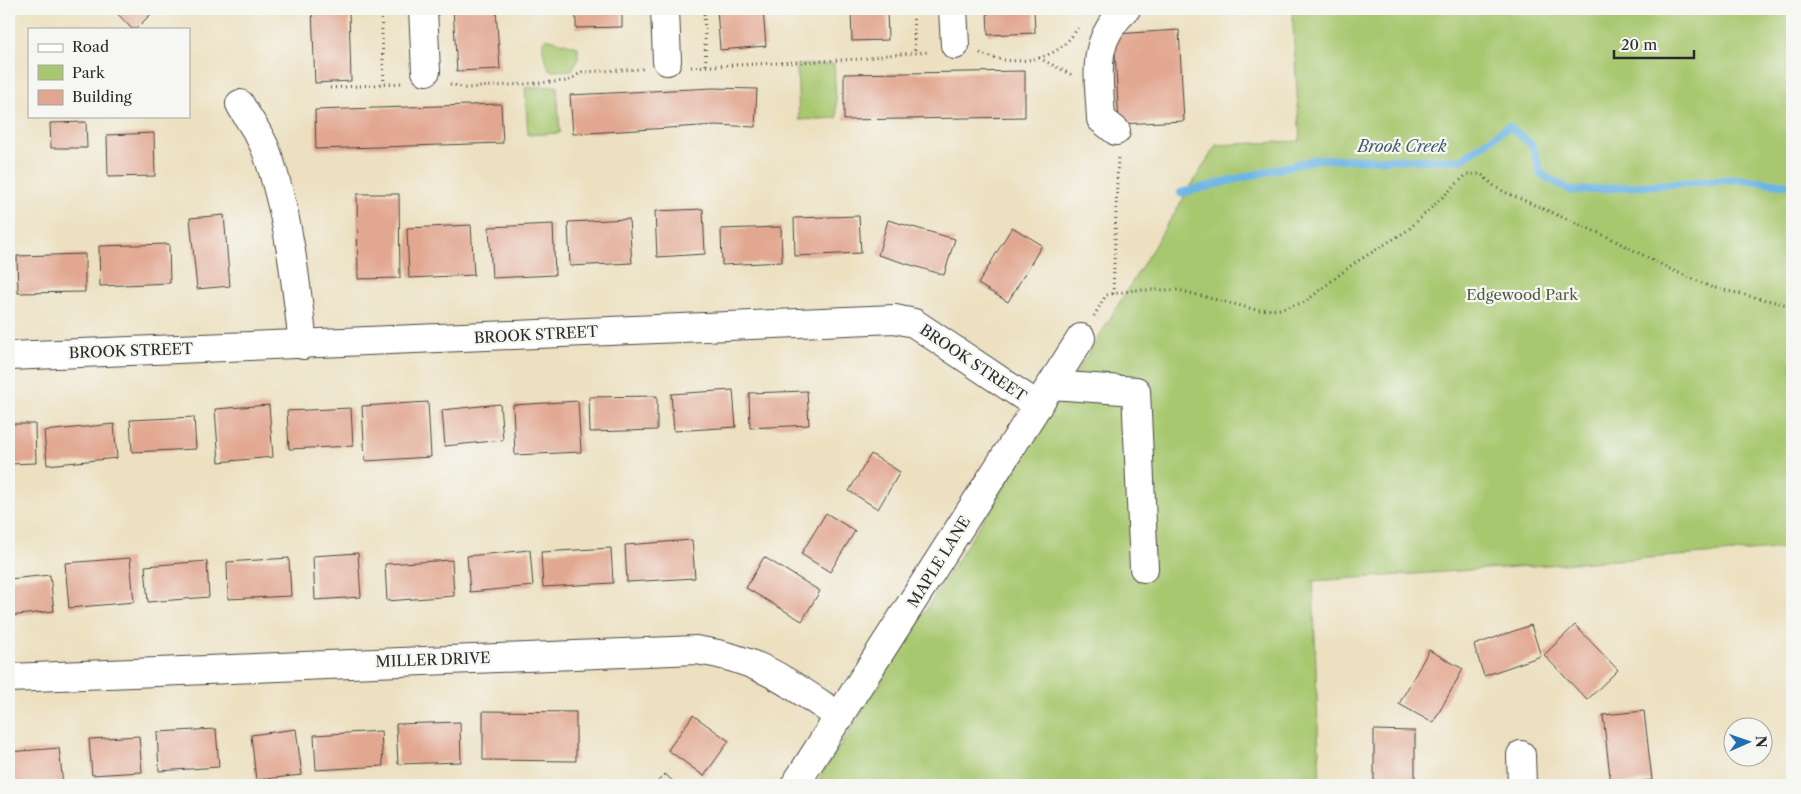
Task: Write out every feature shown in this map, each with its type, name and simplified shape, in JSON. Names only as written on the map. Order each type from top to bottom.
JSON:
[{"type":"street","points":[[423,9],[426,79]]},
{"type":"street","points":[[665,9],[668,66]]},
{"type":"street","points":[[953,9],[954,49]]},
{"type":"street","points":[[1116,131],[1101,119],[1099,72],[1101,42],[1113,21],[1126,9]]},
{"type":"street","points":[[240,104],[266,149],[278,193],[296,276],[303,345]]},
{"type":"street","name":"BROOK STREET","points":[[9,356],[895,319],[914,323],[1045,395]]},
{"type":"street","name":"MAPLE LANE","points":[[795,785],[1081,338]]},
{"type":"street","points":[[1045,395],[1136,391],[1144,568]]},
{"type":"street","name":"MILLER DRIVE","points":[[9,678],[696,650],[725,654],[753,663],[778,676],[840,717]]},
{"type":"street","points":[[1521,755],[1522,785]]},
{"type":"path","points":[[380,9],[384,84]]},
{"type":"path","points":[[704,9],[706,66]]},
{"type":"path","points":[[913,9],[915,53]]},
{"type":"path","points":[[330,88],[426,79],[465,88],[568,82],[582,72],[668,66],[863,59],[954,49],[1002,61],[1039,58],[1061,47],[1080,26]]},
{"type":"path","points":[[1113,294],[1119,168],[1116,131]]},
{"type":"path","points":[[1081,338],[1106,295],[1135,290],[1178,290],[1257,310],[1282,310],[1305,302],[1353,264],[1408,230],[1467,174],[1481,174],[1495,187],[1509,194],[1610,238],[1670,269],[1711,287],[1792,306]]},
{"type":"green space","name":"Edgewood Park","points":[[1292,9],[1792,9],[1792,548],[1313,581],[1320,785],[815,785],[1098,338],[1216,145],[1300,141]]},
{"type":"green space","points":[[546,38],[578,47],[578,59],[572,70],[553,71],[549,69],[543,51],[543,41]]},
{"type":"green space","points":[[834,64],[837,118],[799,120],[797,65]]},
{"type":"green space","points":[[557,86],[560,133],[528,135],[525,88]]},
{"type":"building","points":[[113,9],[156,9],[137,28],[131,28]]},
{"type":"building","points":[[312,9],[349,9],[351,81],[315,83]]},
{"type":"building","points":[[453,9],[496,9],[500,69],[457,71]]},
{"type":"building","points":[[576,9],[622,9],[622,27],[576,28]]},
{"type":"building","points":[[717,9],[763,9],[766,46],[720,50]]},
{"type":"building","points":[[851,9],[887,9],[888,40],[852,41]]},
{"type":"building","points":[[987,9],[1034,9],[1035,33],[988,35]]},
{"type":"building","points":[[1179,30],[1184,121],[1119,124],[1114,34]]},
{"type":"building","points":[[1025,71],[1025,117],[844,120],[844,74]]},
{"type":"building","points":[[713,88],[757,89],[755,127],[716,125],[573,134],[570,95]]},
{"type":"building","points":[[501,104],[503,143],[316,149],[315,110]]},
{"type":"building","points":[[86,122],[87,148],[51,148],[50,123]]},
{"type":"building","points":[[154,133],[155,176],[108,177],[107,135]]},
{"type":"building","points":[[357,194],[399,194],[400,278],[358,279]]},
{"type":"building","points":[[703,209],[705,254],[657,257],[655,211]]},
{"type":"building","points":[[224,215],[230,286],[197,289],[190,218]]},
{"type":"building","points":[[859,216],[861,253],[795,256],[794,218]]},
{"type":"building","points":[[629,219],[632,263],[570,266],[568,222]]},
{"type":"building","points":[[888,220],[955,239],[944,275],[878,255]]},
{"type":"building","points":[[553,224],[555,275],[492,278],[489,227]]},
{"type":"building","points":[[471,225],[474,275],[409,278],[407,228]]},
{"type":"building","points":[[781,227],[782,262],[722,265],[721,229]]},
{"type":"building","points":[[1012,227],[1042,245],[1008,302],[978,284]]},
{"type":"building","points":[[169,244],[170,283],[100,286],[99,246]]},
{"type":"building","points":[[85,254],[85,292],[18,293],[17,256]]},
{"type":"building","points":[[733,390],[736,427],[674,431],[671,394]]},
{"type":"building","points":[[807,391],[809,425],[750,428],[749,393]]},
{"type":"building","points":[[657,396],[657,430],[590,432],[589,397]]},
{"type":"building","points":[[578,401],[581,452],[515,455],[513,405]]},
{"type":"building","points":[[428,402],[431,457],[365,461],[362,406]]},
{"type":"building","points":[[500,404],[503,440],[445,446],[442,410]]},
{"type":"building","points":[[269,405],[273,457],[219,462],[215,409]]},
{"type":"building","points":[[351,408],[353,446],[289,449],[287,411]]},
{"type":"building","points":[[194,417],[196,449],[132,452],[130,420]]},
{"type":"building","points":[[9,424],[35,424],[36,463],[9,464]]},
{"type":"building","points":[[114,424],[117,458],[47,465],[44,431]]},
{"type":"building","points":[[871,454],[900,472],[878,509],[849,491]]},
{"type":"building","points":[[826,513],[855,531],[830,572],[801,554]]},
{"type":"building","points":[[692,540],[695,578],[627,582],[625,545]]},
{"type":"building","points":[[611,548],[613,583],[543,587],[541,552]]},
{"type":"building","points":[[530,550],[533,586],[470,592],[467,556]]},
{"type":"building","points":[[358,553],[361,597],[315,600],[313,556]]},
{"type":"building","points":[[764,557],[820,591],[802,621],[746,588]]},
{"type":"building","points":[[130,558],[134,602],[69,608],[65,563]]},
{"type":"building","points":[[289,558],[291,596],[228,599],[227,562]]},
{"type":"building","points":[[452,560],[454,596],[387,601],[385,564]]},
{"type":"building","points":[[207,561],[209,597],[148,602],[145,566]]},
{"type":"building","points":[[50,575],[54,611],[9,616],[9,579]]},
{"type":"building","points":[[1531,625],[1541,656],[1484,676],[1474,645]]},
{"type":"building","points":[[1575,625],[1618,670],[1587,700],[1544,655]]},
{"type":"building","points":[[1429,650],[1463,669],[1433,723],[1399,704]]},
{"type":"building","points":[[483,711],[576,712],[576,761],[483,760]]},
{"type":"building","points":[[1644,711],[1652,780],[1611,785],[1603,715]]},
{"type":"building","points":[[693,715],[729,741],[704,776],[668,750]]},
{"type":"building","points":[[460,722],[461,762],[398,764],[396,724]]},
{"type":"building","points":[[216,729],[219,767],[159,771],[157,732]]},
{"type":"building","points":[[296,729],[302,775],[256,780],[251,735]]},
{"type":"building","points":[[1374,730],[1415,731],[1415,785],[1374,785]]},
{"type":"building","points":[[381,731],[383,766],[316,770],[314,735]]},
{"type":"building","points":[[139,736],[142,772],[92,775],[89,739]]},
{"type":"building","points":[[59,748],[63,784],[9,785],[9,752]]},
{"type":"building","points":[[665,774],[677,785],[654,785]]},
{"type":"waterway","name":"Brook Creek","points":[[1181,193],[1318,159],[1461,160],[1509,126],[1532,145],[1541,174],[1572,191],[1740,179],[1788,185],[1792,183]]}]
